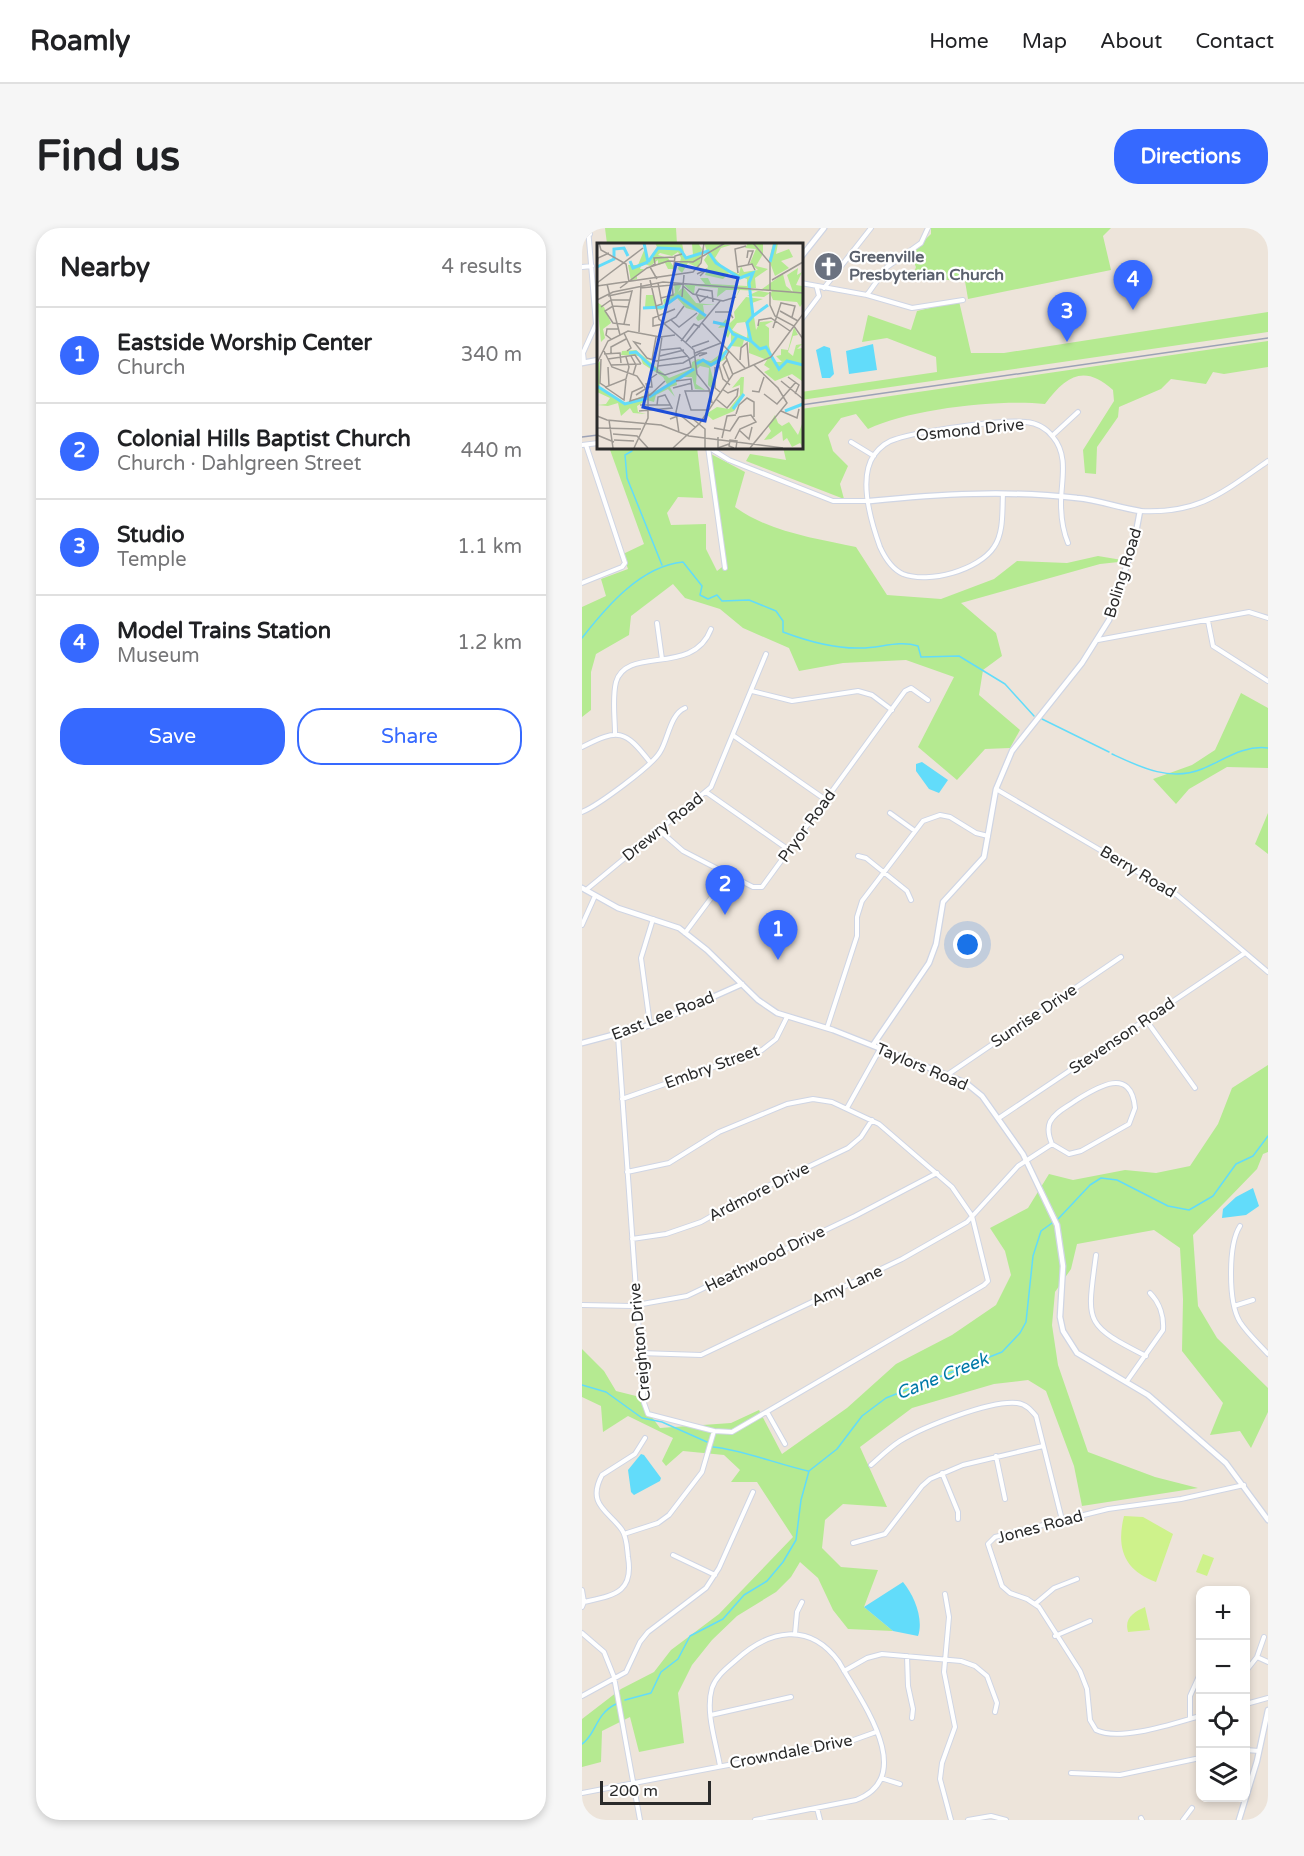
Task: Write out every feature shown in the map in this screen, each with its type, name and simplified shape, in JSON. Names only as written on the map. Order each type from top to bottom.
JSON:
[{"type":"street","points":[[583,362],[584,353],[596,324],[588,228]]},
{"type":"street","points":[[802,256],[824,228]]},
{"type":"street","points":[[824,288],[871,228]]},
{"type":"street","points":[[867,295],[886,267],[921,243],[928,228]]},
{"type":"street","points":[[582,235],[590,234]]},
{"type":"street","points":[[582,267],[592,266]]},
{"type":"street","points":[[802,283],[867,295],[912,308],[963,300]]},
{"type":"street","points":[[802,319],[819,296],[817,287]]},
{"type":"street","points":[[1068,543],[1061,496],[1063,457],[1052,436],[1078,412]]},
{"type":"street","name":"Osmond Drive","points":[[874,456],[884,445],[896,439],[976,426],[1027,422],[1038,425],[1052,436]]},
{"type":"street","points":[[851,442],[874,456],[867,475],[878,541],[887,560],[902,573],[924,577],[971,566],[989,554],[1000,534],[1003,494]]},
{"type":"street","points":[[582,584],[623,566],[624,558],[584,445]]},
{"type":"street","points":[[708,448],[725,568]]},
{"type":"street","name":"Boling Road","points":[[710,448],[729,460],[833,501],[870,501],[932,494],[1003,494],[1095,500],[1140,511],[1138,528],[1125,577],[1109,620],[1098,640],[1015,746],[996,789],[982,861],[949,894],[941,907],[936,944],[929,963],[873,1045]]},
{"type":"street","points":[[1140,511],[1173,511],[1203,504],[1268,461]]},
{"type":"street","points":[[1098,640],[1252,612],[1268,618]]},
{"type":"street","points":[[1208,621],[1213,646],[1268,681]]},
{"type":"street","points":[[657,623],[662,659]]},
{"type":"street","points":[[615,734],[615,689],[619,675],[630,666],[696,651],[706,640],[711,629]]},
{"type":"street","name":"Drewry Road","points":[[584,889],[706,792],[720,770],[766,654]]},
{"type":"street","name":"Pryor Road","points":[[659,830],[683,851],[753,887],[762,887],[909,688],[928,700]]},
{"type":"street","points":[[752,691],[792,701],[858,691],[872,695],[892,710]]},
{"type":"street","points":[[582,812],[595,806],[661,751],[677,713],[685,708]]},
{"type":"street","points":[[582,747],[615,734],[631,739],[650,762]]},
{"type":"street","points":[[734,736],[826,800]]},
{"type":"street","name":"Berry Road","points":[[996,789],[1170,890],[1268,972]]},
{"type":"street","points":[[706,792],[789,850]]},
{"type":"street","points":[[890,813],[915,831]]},
{"type":"street","points":[[827,1028],[858,936],[858,910],[923,821],[940,815],[988,836]]},
{"type":"street","points":[[858,856],[866,858],[907,891],[910,900]]},
{"type":"street","points":[[685,933],[729,874]]},
{"type":"street","name":"Taylors Road","points":[[584,889],[618,908],[653,919],[685,933],[767,1006],[787,1017],[827,1028],[873,1045],[947,1075],[978,1092],[999,1118],[1027,1160],[1057,1225],[1062,1259],[1060,1308],[1063,1331],[1077,1353],[1148,1395],[1226,1462],[1268,1520]]},
{"type":"street","points":[[582,926],[595,896]]},
{"type":"street","points":[[650,1025],[641,958],[653,919]]},
{"type":"street","name":"Stevenson Road","points":[[999,1118],[1245,953]]},
{"type":"street","name":"Sunrise Drive","points":[[947,1075],[1121,957]]},
{"type":"street","name":"East Lee Road","points":[[582,1043],[618,1036],[650,1025],[742,984]]},
{"type":"street","name":"Embry Street","points":[[622,1099],[762,1050],[776,1039],[787,1017]]},
{"type":"street","points":[[1146,1020],[1195,1088]]},
{"type":"street","name":"Creighton Drive","points":[[618,1036],[640,1353],[644,1403],[647,1413],[714,1431],[732,1432],[986,1284],[988,1278],[972,1216]]},
{"type":"street","points":[[847,1108],[880,1049]]},
{"type":"street","points":[[1107,1083],[1118,1083],[1130,1091],[1136,1108],[1129,1124],[1076,1153],[1064,1152],[1052,1144],[1049,1133],[1051,1120],[1065,1108],[1107,1083]]},
{"type":"street","points":[[627,1172],[669,1163],[719,1132],[793,1102],[820,1099],[872,1120],[938,1173],[957,1193],[972,1216]]},
{"type":"street","name":"Ardmore Drive","points":[[632,1239],[666,1234],[708,1219],[749,1195],[848,1148],[861,1137],[872,1120]]},
{"type":"street","name":"Amy Lane","points":[[640,1353],[701,1355],[902,1259],[958,1228],[1027,1160],[1052,1144]]},
{"type":"street","name":"Heathwood Drive","points":[[582,1305],[637,1305],[687,1296],[938,1173]]},
{"type":"street","points":[[1240,1226],[1235,1234],[1231,1290],[1234,1306],[1240,1322],[1268,1354]]},
{"type":"street","points":[[1096,1255],[1090,1300],[1095,1321],[1108,1336],[1146,1356]]},
{"type":"street","points":[[1127,1381],[1159,1339],[1164,1320],[1156,1299],[1150,1293]]},
{"type":"street","points":[[1234,1306],[1253,1300]]},
{"type":"street","points":[[871,1465],[897,1443],[918,1431],[1001,1404],[1019,1403],[1029,1408],[1036,1416],[1062,1520]]},
{"type":"street","points":[[767,1412],[785,1444]]},
{"type":"street","points":[[624,1534],[658,1523],[669,1515],[702,1472],[714,1431]]},
{"type":"street","points":[[584,1602],[612,1595],[626,1585],[631,1572],[624,1534],[600,1507],[599,1485],[607,1471],[635,1454],[645,1438]]},
{"type":"street","points":[[854,1543],[885,1534],[922,1486],[942,1473],[996,1456],[1043,1446]]},
{"type":"street","points":[[996,1456],[1005,1499]]},
{"type":"street","points":[[942,1473],[958,1512],[958,1519]]},
{"type":"street","name":"Jones Road","points":[[1035,1604],[1004,1588],[988,1544],[996,1537],[1114,1508],[1181,1499],[1244,1485]]},
{"type":"street","points":[[582,1696],[626,1672],[640,1642],[648,1632],[706,1588],[753,1492]]},
{"type":"street","points":[[674,1555],[714,1575]]},
{"type":"street","points":[[1077,1579],[1054,1588],[1035,1604],[1082,1675],[1087,1689],[1090,1720],[1096,1730],[1103,1733],[1125,1733],[1196,1717]]},
{"type":"street","points":[[582,1590],[584,1602],[582,1607]]},
{"type":"street","points":[[945,1594],[949,1617],[945,1678],[955,1727],[940,1768],[940,1779],[951,1820]]},
{"type":"street","points":[[795,1634],[797,1612],[802,1602]]},
{"type":"street","points":[[1055,1636],[1090,1621]]},
{"type":"street","points":[[582,1633],[600,1646],[614,1677],[640,1820]]},
{"type":"street","points":[[720,1766],[711,1715],[712,1688],[726,1669],[760,1641],[776,1635],[795,1634],[812,1639],[825,1647],[844,1671],[876,1732],[885,1756],[881,1778],[875,1788],[862,1797],[755,1820]]},
{"type":"street","points":[[1250,1665],[1257,1657],[1264,1637]]},
{"type":"street","points":[[844,1671],[876,1655],[966,1662],[983,1672],[994,1692],[997,1703],[995,1712]]},
{"type":"street","points":[[907,1656],[912,1718]]},
{"type":"street","points":[[1257,1657],[1268,1662]]},
{"type":"street","points":[[1190,1719],[1190,1696],[1196,1683]]},
{"type":"street","points":[[711,1715],[791,1697]]},
{"type":"street","points":[[1250,1703],[1268,1698]]},
{"type":"street","points":[[1239,1820],[1268,1710]]},
{"type":"street","name":"Crowndale Drive","points":[[582,1793],[848,1742],[876,1732]]},
{"type":"street","points":[[1250,1750],[1259,1751]]},
{"type":"street","points":[[1071,1773],[1120,1775],[1196,1759]]},
{"type":"street","points":[[881,1778],[900,1784]]},
{"type":"street","points":[[817,1808],[820,1820]]},
{"type":"street","points":[[1183,1820],[1192,1808]]},
{"type":"street","points":[[968,1820],[991,1816],[1006,1820]]},
{"type":"green space","points":[[605,228],[676,228],[677,243],[607,243]]},
{"type":"green space","points":[[931,228],[1111,228],[1103,236],[1111,270],[968,299],[965,281],[912,278],[916,267],[910,254],[931,234]]},
{"type":"green space","points":[[959,301],[971,353],[1004,353],[1268,312],[1268,332],[802,400],[802,392],[937,372],[936,357],[887,338],[862,342],[868,315],[911,330],[917,311]]},
{"type":"green space","points":[[1268,341],[1268,367],[1224,374],[1213,372],[1206,384],[1171,379],[1161,389],[1119,407],[1118,417],[1097,447],[1096,474],[1085,473],[1083,450],[1114,401],[1113,390],[1093,377],[1084,376],[1068,380],[1045,404],[1004,403],[955,407],[906,416],[868,429],[856,414],[841,418],[828,435],[833,451],[848,466],[840,484],[844,499],[746,461],[750,454],[786,460],[783,448],[802,448],[802,409]]},
{"type":"green space","points":[[609,448],[697,448],[703,498],[678,497],[667,513],[671,525],[706,524],[706,549],[717,571],[726,564],[711,454],[745,472],[735,507],[777,528],[856,547],[887,595],[941,599],[994,579],[1017,561],[1067,563],[1098,556],[1128,561],[1100,564],[961,603],[996,633],[1002,656],[983,670],[979,695],[1020,730],[1010,748],[985,749],[957,780],[918,747],[954,677],[906,660],[843,663],[799,671],[789,648],[743,628],[720,609],[685,598],[673,584],[631,616],[629,635],[596,654],[591,672],[591,710],[582,717],[582,607],[606,596],[601,579],[628,569],[623,554],[644,544]]},
{"type":"green space","points":[[1241,693],[1268,708],[1268,768],[1227,767],[1189,789],[1176,804],[1153,779],[1192,765],[1215,750]]},
{"type":"green space","points":[[1268,813],[1268,854],[1255,844]]},
{"type":"green space","points":[[1268,1065],[1268,1152],[1263,1154],[1257,1169],[1193,1235],[1198,1306],[1217,1338],[1268,1388],[1268,1412],[1251,1448],[1240,1431],[1210,1435],[1223,1403],[1182,1351],[1183,1299],[1180,1248],[1154,1230],[1077,1244],[1071,1269],[1055,1292],[1052,1325],[1058,1365],[1088,1452],[1155,1477],[1198,1488],[1082,1506],[1074,1466],[1046,1391],[1028,1380],[994,1384],[912,1408],[860,1447],[887,1507],[843,1504],[825,1520],[822,1548],[841,1567],[878,1570],[864,1607],[893,1631],[848,1629],[833,1610],[818,1578],[800,1562],[791,1577],[776,1592],[737,1616],[712,1640],[692,1665],[678,1693],[684,1743],[639,1752],[630,1717],[602,1731],[601,1762],[582,1767],[582,1719],[621,1689],[654,1672],[671,1650],[719,1614],[793,1537],[757,1482],[731,1482],[740,1470],[724,1455],[683,1451],[666,1466],[662,1461],[673,1438],[628,1416],[603,1432],[601,1406],[582,1397],[582,1349],[604,1371],[616,1391],[636,1396],[660,1428],[731,1423],[759,1410],[782,1454],[847,1408],[896,1364],[952,1335],[996,1305],[1011,1275],[1005,1251],[990,1228],[1028,1208],[1049,1174],[1073,1180],[1125,1170],[1156,1173],[1190,1166],[1218,1124],[1232,1088]]},
{"type":"green space","points":[[1124,1516],[1143,1517],[1173,1534],[1156,1582],[1136,1571],[1125,1556],[1121,1538]]},
{"type":"green space","points":[[1203,1554],[1214,1558],[1207,1576],[1196,1572]]},
{"type":"green space","points":[[1145,1607],[1150,1630],[1128,1632],[1129,1619]]},
{"type":"water","points":[[873,344],[877,370],[849,374],[846,351]]},
{"type":"water","points":[[824,346],[830,348],[834,374],[830,378],[822,378],[816,350]]},
{"type":"water","points":[[922,762],[948,780],[939,793],[929,789],[916,771],[916,764]]},
{"type":"water","points":[[1253,1188],[1259,1206],[1246,1215],[1222,1218],[1223,1209],[1236,1197]]},
{"type":"water","points":[[641,1454],[661,1478],[660,1481],[634,1495],[631,1492],[628,1470]]},
{"type":"water","points":[[903,1582],[911,1594],[919,1615],[918,1636],[893,1631],[864,1607]]},
{"type":"waterway","points":[[632,451],[625,455],[627,478],[662,565]]},
{"type":"waterway","points":[[582,638],[602,613],[639,579],[668,565],[683,562],[702,586],[700,595],[708,599],[717,595],[722,601],[749,600],[776,611],[783,621],[783,632],[821,644],[841,647],[868,648],[911,644],[918,646],[921,657],[959,656],[1005,684],[1034,716]]},
{"type":"waterway","points":[[1042,719],[1109,752]]},
{"type":"waterway","points":[[1112,754],[1156,771],[1178,774],[1202,769],[1242,751],[1268,748]]},
{"type":"waterway","name":"Cane Creek","points":[[625,1700],[651,1693],[661,1672],[678,1659],[690,1636],[723,1619],[744,1595],[767,1581],[783,1562],[796,1540],[801,1500],[809,1471],[837,1449],[862,1416],[886,1398],[1002,1352],[1020,1333],[1026,1322],[1033,1256],[1041,1231],[1059,1218],[1090,1185],[1101,1178],[1117,1180],[1168,1206],[1189,1210],[1213,1196],[1236,1164],[1253,1156],[1268,1136]]},
{"type":"waterway","points":[[582,1385],[606,1392],[642,1418],[662,1422],[707,1442]]},
{"type":"waterway","points":[[713,1447],[808,1471]]},
{"type":"waterway","name":"Cane Creek","points":[[582,1744],[604,1713],[616,1704]]},
{"type":"railway","points":[[802,405],[1268,338]]},
{"type":"railway","points":[[582,437],[597,435]]},
{"type":"place","name":"Greenville Presbyterian Church","points":[[828,266]]},
{"type":"place","name":"Model Trains Station","points":[[1133,310]]},
{"type":"place","name":"Studio","points":[[1067,342]]},
{"type":"place","name":"Colonial Hills Baptist Church","points":[[725,915]]},
{"type":"place","name":"Eastside Worship Center","points":[[778,960]]}]
